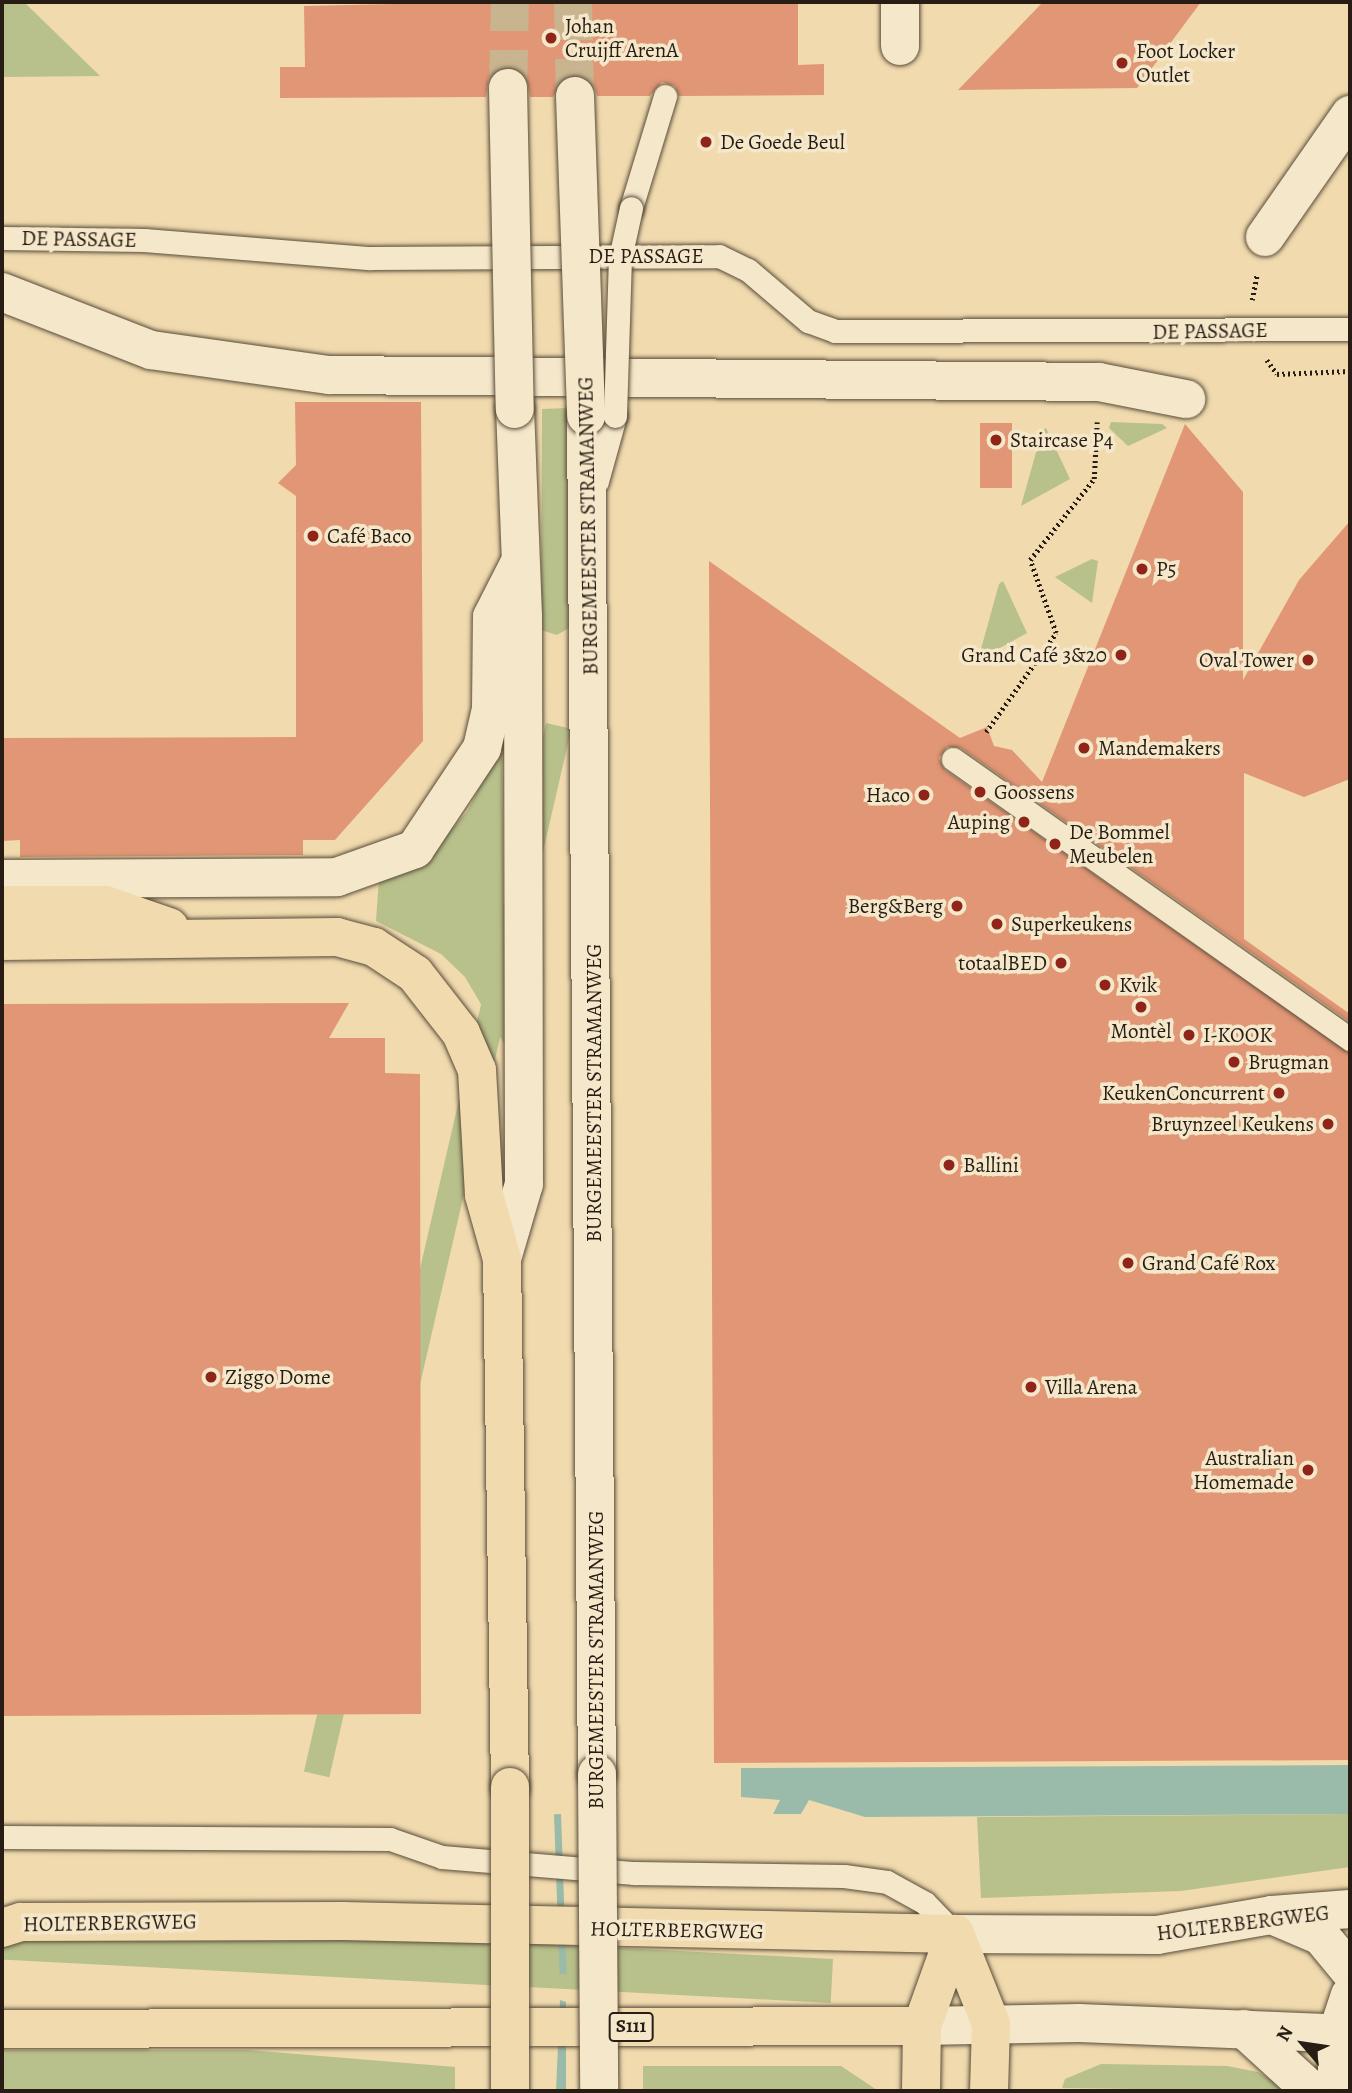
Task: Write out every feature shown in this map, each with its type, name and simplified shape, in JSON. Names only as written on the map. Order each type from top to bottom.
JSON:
[{"type":"main road","points":[[900,2],[900,46]]},
{"type":"main road","points":[[502,1259],[524,1184],[518,565],[508,88]]},
{"type":"main road","name":"BURGEMEESTER STRAMANWEG","points":[[575,96],[601,416],[587,514],[598,2091]]},
{"type":"main road","points":[[1265,237],[1350,115]]},
{"type":"main road","points":[[2,292],[151,350],[329,374],[1099,382],[1186,399]]},
{"type":"main road","points":[[2,879],[337,877],[415,849],[458,794],[482,748],[491,709],[492,617],[518,565]]},
{"type":"main road","points":[[2,905],[105,905],[191,935]]},
{"type":"main road","points":[[2,941],[191,935],[337,937],[374,947],[415,974],[461,1033],[477,1070],[484,1195],[502,1259],[510,1787],[510,2091]]},
{"type":"main road","name":"HOLTERBERGWEG","points":[[8,1923],[344,1921],[955,1934],[1157,1935],[1272,1914],[1350,1909]]},
{"type":"main road","points":[[1272,1914],[1321,1936],[1350,1971]]},
{"type":"main road","points":[[955,1934],[991,2024],[989,2091]]},
{"type":"main road","points":[[921,2091],[922,2026],[955,1934]]},
{"type":"main road","points":[[1337,2091],[1350,1995]]},
{"type":"main road","name":"S111","points":[[2,2029],[991,2024],[1244,2029],[1346,2028]]},
{"type":"main road","points":[[1244,2029],[1312,2091]]},
{"type":"lane","points":[[601,416],[620,258],[665,96]]},
{"type":"lane","name":"DE PASSAGE","points":[[2,238],[144,240],[370,258],[719,256],[748,270],[808,321],[835,331],[1350,329]]},
{"type":"lane","points":[[953,759],[1350,1039]]},
{"type":"lane","points":[[2,1837],[390,1839],[442,1857],[565,1868],[844,1876],[887,1882],[925,1903],[955,1934]]},
{"type":"path","points":[[1245,330],[1265,237]]},
{"type":"path","points":[[986,732],[1056,633],[1030,560],[1094,479],[1099,382]]},
{"type":"green space","points":[[2,2],[24,2],[100,76],[2,77]]},
{"type":"green space","points":[[568,408],[569,628],[557,635],[541,630],[542,409]]},
{"type":"green space","points":[[1111,422],[1162,424],[1167,428],[1128,446],[1109,428]]},
{"type":"green space","points":[[1046,428],[1070,479],[1021,506],[1042,431]]},
{"type":"green space","points":[[1092,559],[1098,561],[1092,603],[1055,577]]},
{"type":"green space","points":[[1003,581],[1027,633],[978,660],[999,584]]},
{"type":"green space","points":[[546,723],[571,729],[329,1777],[304,1771]]},
{"type":"green space","points":[[497,753],[502,753],[505,1045],[465,977],[441,954],[376,921],[379,878],[443,838],[467,812]]},
{"type":"green space","points":[[1350,1814],[1350,1867],[1181,1891],[981,1898],[977,1817]]},
{"type":"green space","points":[[3,1916],[833,1959],[831,2003],[2,1960]]},
{"type":"green space","points":[[2,2050],[247,2050],[455,2067],[455,2091],[2,2091]]},
{"type":"green space","points":[[1101,2064],[1227,2066],[1258,2072],[1289,2091],[1062,2088],[1065,2079]]},
{"type":"green space","points":[[643,2066],[841,2066],[877,2090],[643,2091]]},
{"type":"shaded area","points":[[1350,1765],[1350,1814],[865,1817],[809,1800],[801,1814],[773,1814],[780,1800],[741,1797],[741,1768]]},
{"type":"shaded area","points":[[554,1814],[561,1814],[567,1974],[560,1974]]},
{"type":"shaded area","points":[[560,2000],[566,2002],[566,2091],[556,2091]]},
{"type":"building","name":"Johan Cruijff ArenA","points":[[481,2],[798,4],[798,65],[824,64],[824,95],[679,96],[675,86],[662,82],[650,96],[597,96],[593,84],[575,74],[563,78],[553,97],[530,97],[526,76],[508,66],[489,77],[486,97],[280,98],[280,67],[305,67],[304,6]]},
{"type":"building","points":[[1043,2],[1201,2],[1137,88],[958,90]]},
{"type":"building","points":[[295,402],[421,402],[423,741],[335,840],[303,840],[303,855],[20,857],[20,840],[2,841],[2,738],[296,737],[296,496],[278,483],[296,465]]},
{"type":"building","name":"Staircase P4","points":[[980,423],[1012,423],[1012,488],[980,488]]},
{"type":"building","name":"Villa Arena","points":[[1185,424],[1243,492],[1243,680],[1299,580],[1350,521],[1350,779],[1304,797],[1244,773],[1244,939],[1350,1014],[1350,1022],[961,748],[947,747],[939,758],[945,770],[1350,1053],[1350,1760],[714,1763],[709,561],[960,738],[987,727],[994,746],[1012,750],[1042,782]]},
{"type":"building","name":"Ziggo Dome","points":[[349,1003],[329,1038],[385,1038],[385,1073],[420,1074],[421,1714],[2,1716],[2,1004]]},
{"type":"tunnel","points":[[508,88],[510,2]]},
{"type":"tunnel","points":[[573,2],[575,96]]},
{"type":"place","name":"Johan Cruijff ArenA","points":[[551,38]]},
{"type":"place","name":"Foot Locker Outlet","points":[[1122,63]]},
{"type":"place","name":"De Goede Beul","points":[[706,142]]},
{"type":"place","name":"Staircase P4","points":[[996,440]]},
{"type":"place","name":"Café Baco","points":[[313,536]]},
{"type":"place","name":"P5","points":[[1142,569]]},
{"type":"place","name":"Grand Café 3&20","points":[[1121,655]]},
{"type":"place","name":"Oval Tower","points":[[1308,660]]},
{"type":"place","name":"Mandemakers","points":[[1084,748]]},
{"type":"place","name":"Goossens","points":[[980,792]]},
{"type":"place","name":"Haco","points":[[924,795]]},
{"type":"place","name":"Auping","points":[[1024,822]]},
{"type":"place","name":"De Bommel Meubelen","points":[[1055,844]]},
{"type":"place","name":"Berg&Berg","points":[[957,906]]},
{"type":"place","name":"Superkeukens","points":[[997,924]]},
{"type":"place","name":"totaalBED","points":[[1061,963]]},
{"type":"place","name":"Kvik","points":[[1105,985]]},
{"type":"place","name":"Montèl","points":[[1141,1007]]},
{"type":"place","name":"I-KOOK","points":[[1189,1035]]},
{"type":"place","name":"Brugman","points":[[1234,1062]]},
{"type":"place","name":"KeukenConcurrent","points":[[1279,1093]]},
{"type":"place","name":"Bruynzeel Keukens","points":[[1328,1124]]},
{"type":"place","name":"Ballini","points":[[949,1165]]},
{"type":"place","name":"Grand Café Rox","points":[[1128,1263]]},
{"type":"place","name":"Ziggo Dome","points":[[211,1377]]},
{"type":"place","name":"Villa Arena","points":[[1031,1387]]},
{"type":"place","name":"Australian Homemade","points":[[1308,1470]]}]
